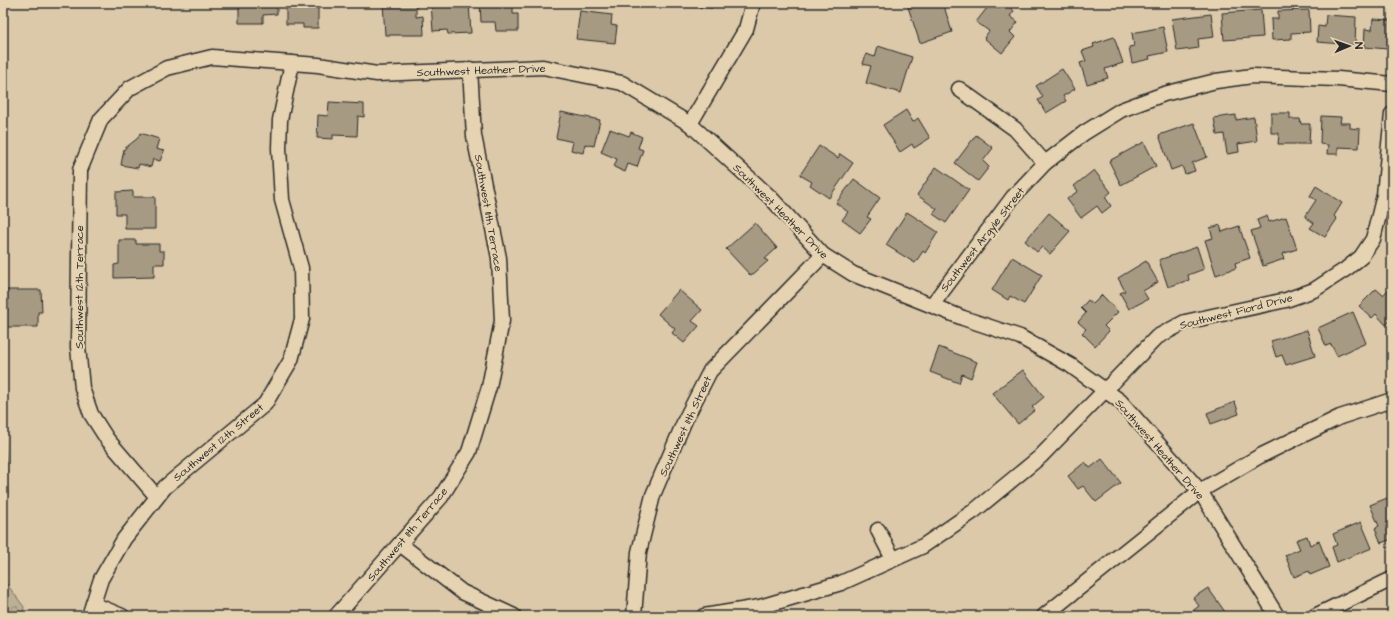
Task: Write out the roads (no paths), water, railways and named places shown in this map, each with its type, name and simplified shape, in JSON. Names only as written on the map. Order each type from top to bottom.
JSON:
[{"type":"street","points":[[690,124],[746,29],[753,3]]},
{"type":"street","name":"Southwest Heather Drive","points":[[149,78],[167,68],[212,57],[318,65],[377,74],[543,67],[622,83],[690,124],[770,197],[823,255],[853,274],[1020,337],[1070,365],[1122,403],[1200,491],[1277,616]]},
{"type":"street","name":"Southwest 12th Street","points":[[91,610],[101,579],[124,539],[165,487],[265,404],[291,360],[302,319],[301,268],[282,200],[280,120],[292,63]]},
{"type":"street","name":"Southwest 11th Terrace","points":[[336,616],[441,497],[470,452],[489,387],[502,322],[499,258],[474,136],[470,69]]},
{"type":"street","name":"Southwest Argyle Street","points":[[932,305],[1013,197],[1045,163],[1084,133],[1121,110],[1164,94],[1216,81],[1252,76],[1338,78],[1392,84]]},
{"type":"street","name":"Southwest 12th Terrace","points":[[149,78],[130,88],[101,119],[80,170],[78,347],[82,388],[91,414],[107,439],[157,497]]},
{"type":"street","points":[[960,89],[1014,129],[1045,163]]},
{"type":"street","name":"Southwest Fiord Drive","points":[[704,616],[760,607],[841,583],[923,546],[974,511],[1040,457],[1157,338],[1185,322],[1286,300],[1314,290],[1360,257],[1373,239],[1384,195],[1392,114]]},
{"type":"street","name":"Southwest 11th Street","points":[[634,616],[639,552],[653,495],[685,420],[710,372],[823,255]]},
{"type":"street","points":[[1044,616],[1200,491],[1260,456],[1340,417],[1392,400]]},
{"type":"street","points":[[878,530],[893,560]]},
{"type":"street","points":[[400,544],[462,592],[514,616]]},
{"type":"street","points":[[1315,616],[1392,579]]},
{"type":"street","points":[[91,610],[122,616]]}]
